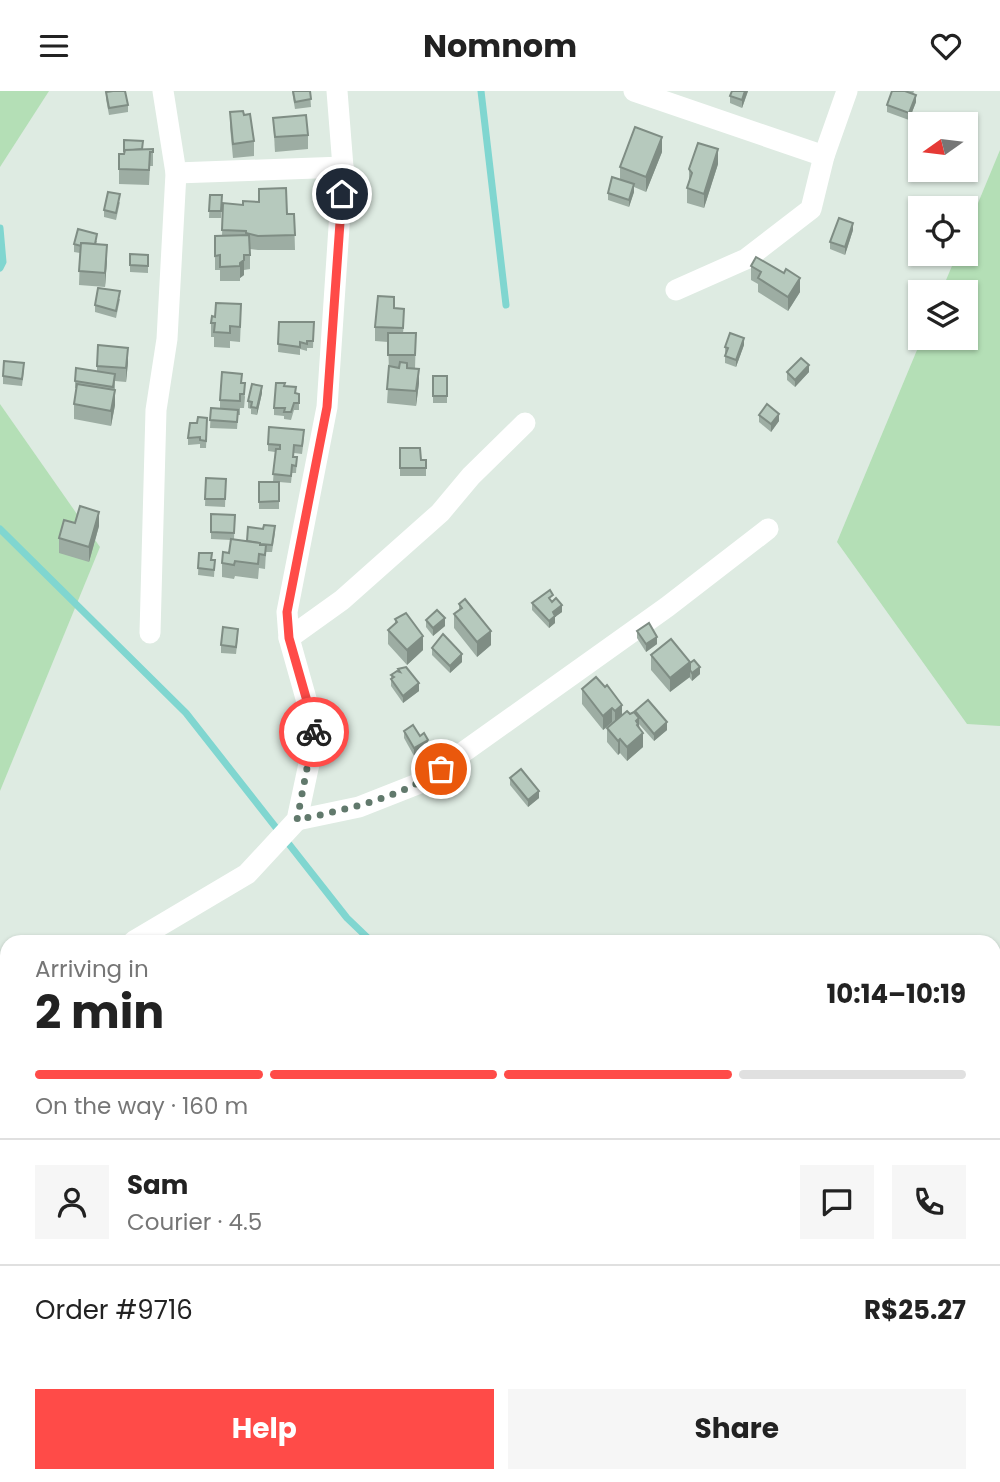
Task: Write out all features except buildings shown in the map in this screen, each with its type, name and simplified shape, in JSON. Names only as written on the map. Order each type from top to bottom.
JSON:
[{"type":"street","points":[[150,633],[156,410],[167,339],[176,173],[163,91]]},
{"type":"street","points":[[144,935],[247,874],[297,820],[314,727],[289,638],[287,612],[327,407],[343,167],[337,91]]},
{"type":"street","points":[[634,91],[824,156]]},
{"type":"street","points":[[676,290],[746,259],[811,209],[824,156],[848,91]]},
{"type":"street","points":[[176,173],[343,167]]},
{"type":"street","points":[[289,638],[342,600],[440,513],[471,476],[525,423]]},
{"type":"street","points":[[297,820],[359,807],[420,783],[667,607],[768,529]]},
{"type":"green space","points":[[0,91],[49,91],[0,167]]},
{"type":"green space","points":[[1000,150],[1000,726],[967,724],[837,542],[917,350],[978,350],[978,280],[946,280],[952,266],[978,266],[978,203]]},
{"type":"green space","points":[[0,404],[100,547],[0,791]]},
{"type":"waterway","points":[[481,91],[506,305]]},
{"type":"waterway","points":[[0,228],[3,262],[0,268]]},
{"type":"waterway","points":[[0,529],[186,713],[347,918],[365,935]]},
{"type":"way so far","points":[[314,732],[297,820],[359,807],[420,783],[441,769]]},
{"type":"route","points":[[314,732],[289,638],[287,612],[327,407],[342,194]]}]
